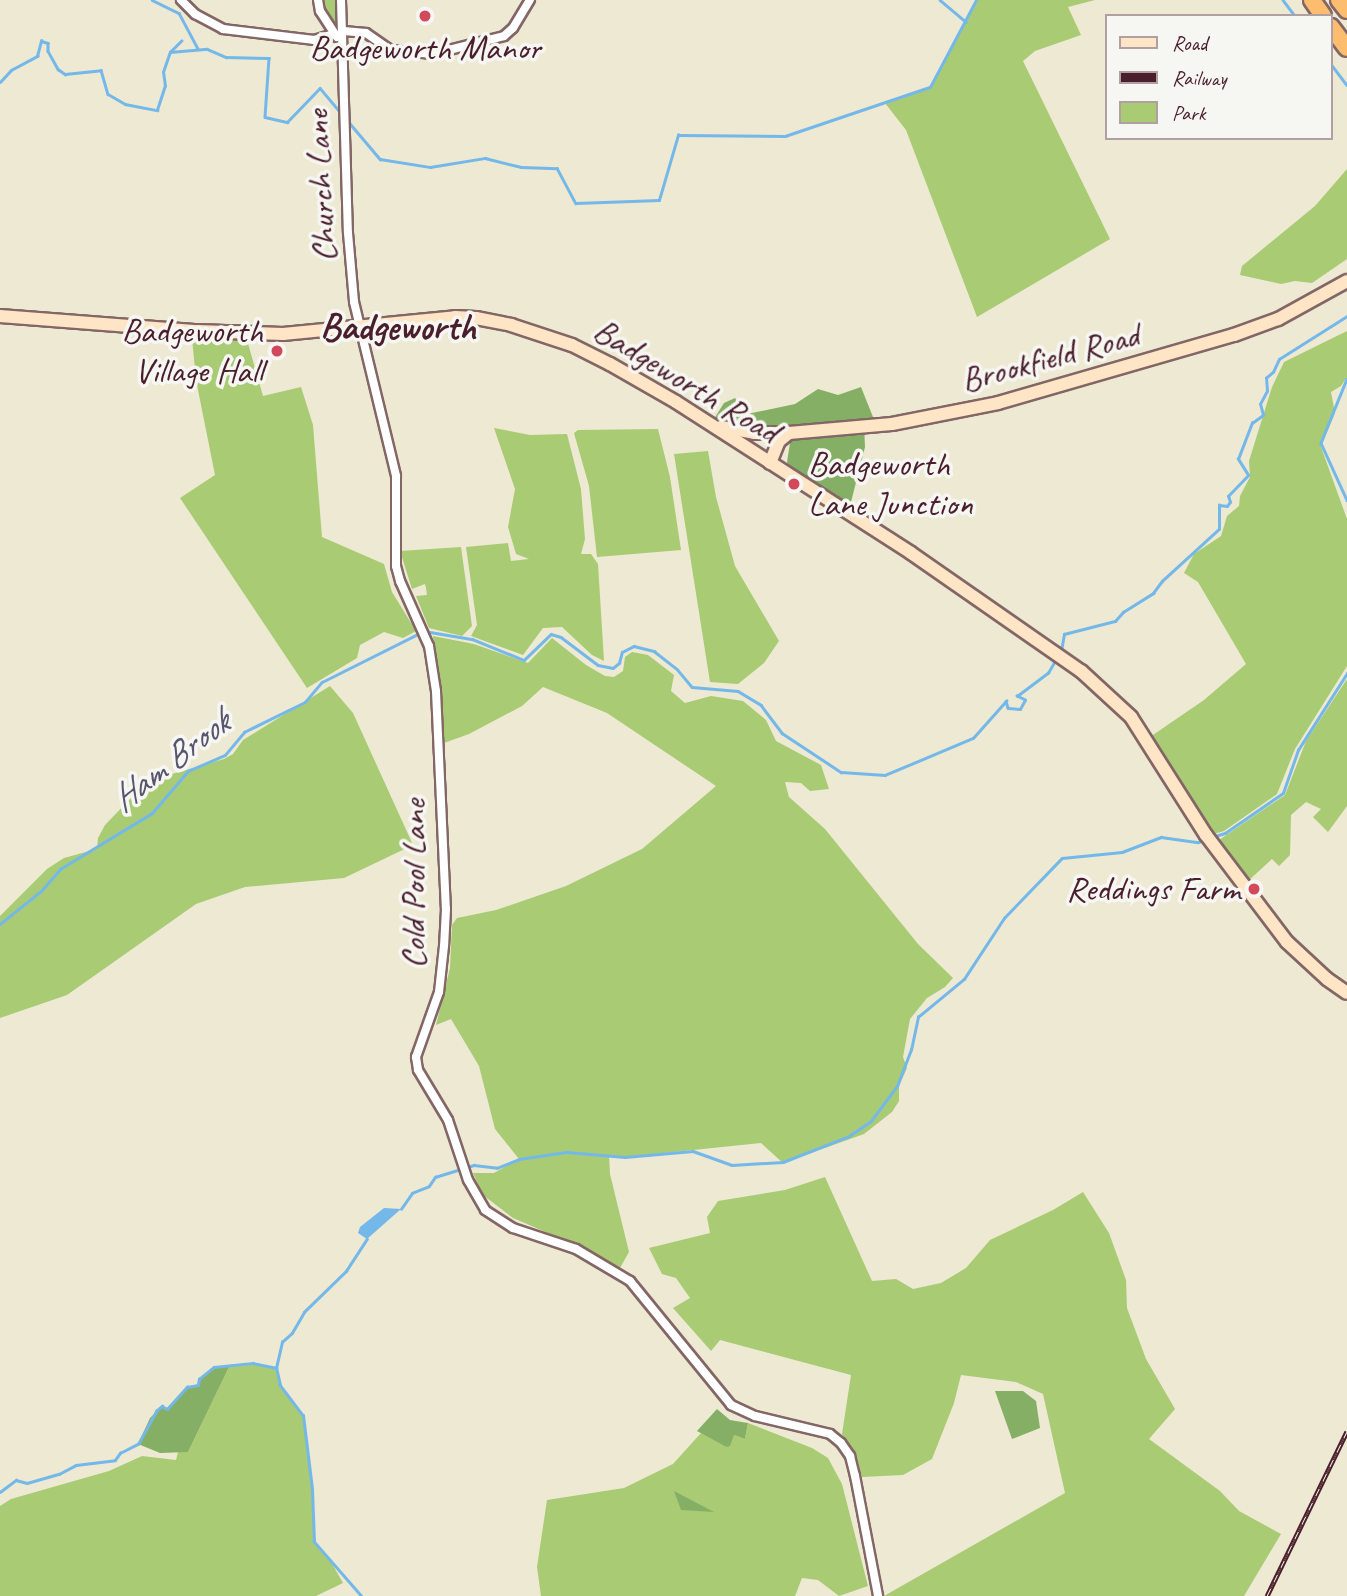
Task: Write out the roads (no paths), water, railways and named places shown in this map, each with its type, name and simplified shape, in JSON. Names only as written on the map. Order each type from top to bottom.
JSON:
[{"type":"highway","points":[[1339,0],[1347,10]]},
{"type":"highway","points":[[1333,30],[1347,48]]},
{"type":"street","points":[[181,0],[195,14],[223,29],[314,40],[334,34]]},
{"type":"street","points":[[318,0],[320,11],[334,34],[342,41]]},
{"type":"street","name":"Church Lane","points":[[341,0],[348,233],[354,302],[360,328]]},
{"type":"street","points":[[344,31],[366,33],[390,50],[433,54],[504,36],[513,28],[530,0]]},
{"type":"street","name":"Brookfield Road","points":[[713,426],[754,433],[789,433],[892,424],[998,403],[1234,335],[1290,314],[1347,281]]},
{"type":"street","name":"Badgeworth Road","points":[[0,316],[259,333],[360,328],[455,317],[511,324],[572,345],[644,383],[713,426],[1030,635],[1080,671],[1131,717],[1206,835],[1287,942],[1326,979],[1347,993]]},
{"type":"street","name":"Cold Pool Lane","points":[[360,328],[396,476],[396,566],[403,589],[429,646],[436,691],[446,921],[439,992],[416,1057],[418,1070],[448,1120],[468,1180],[485,1210],[513,1228],[576,1250],[630,1281],[731,1405],[755,1416],[830,1434],[841,1443],[850,1456],[855,1476],[878,1596]]},
{"type":"street","points":[[748,449],[744,442],[754,433]]},
{"type":"street","points":[[770,463],[779,441],[789,433]]},
{"type":"water","points":[[384,1208],[401,1209],[367,1239],[358,1233],[360,1227]]},
{"type":"waterway","points":[[152,0],[179,13],[198,48]]},
{"type":"waterway","points":[[940,0],[966,22]]},
{"type":"waterway","points":[[348,121],[380,159],[430,167],[485,158],[521,167],[557,168],[576,203],[659,200],[678,135],[785,136],[930,87],[976,0]]},
{"type":"waterway","points":[[1283,0],[1294,14]]},
{"type":"waterway","points":[[0,82],[11,70],[37,56],[41,41],[48,43],[48,51],[58,69],[65,74],[101,70],[108,94],[125,104],[157,110],[165,86],[163,72],[170,52],[207,49],[226,57],[269,58],[265,117],[287,122],[320,88],[341,113]]},
{"type":"waterway","points":[[170,52],[181,41]]},
{"type":"waterway","points":[[1333,67],[1347,85]]},
{"type":"waterway","name":"Ham Brook","points":[[1061,651],[1064,634],[1115,621],[1123,612],[1153,593],[1162,581],[1219,529],[1219,505],[1227,506],[1230,502],[1228,496],[1248,475],[1238,459],[1252,423],[1263,415],[1260,404],[1267,391],[1266,378],[1273,372],[1279,359],[1347,316]]},
{"type":"waterway","points":[[1347,379],[1321,443],[1347,500]]},
{"type":"waterway","name":"Ham Brook","points":[[430,632],[472,639],[524,660],[551,634],[561,637],[598,665],[613,668],[619,663],[622,652],[634,646],[654,651],[677,669],[692,687],[738,691],[761,705],[782,733],[841,772],[885,775],[973,738],[1006,701],[1008,708],[1020,709],[1025,700],[1017,696],[1048,673],[1056,659]]},
{"type":"waterway","name":"Ham Brook","points":[[0,924],[41,891],[60,869],[152,813],[188,771],[225,755],[244,732],[305,702],[322,682],[418,634]]},
{"type":"waterway","points":[[1212,837],[1225,833],[1283,793],[1298,750],[1347,673]]},
{"type":"waterway","points":[[401,1209],[412,1193],[429,1186],[435,1177],[474,1165],[497,1168],[519,1159],[567,1152],[625,1157],[693,1151],[732,1165],[783,1162],[849,1136],[871,1121],[897,1086],[911,1050],[918,1017],[964,979],[1004,918],[1062,858],[1122,852],[1161,837],[1198,842],[1206,840]]},
{"type":"waterway","points":[[361,1596],[314,1542],[312,1489],[303,1416],[280,1385],[276,1368],[282,1342],[292,1333],[304,1312],[346,1271],[367,1239]]},
{"type":"waterway","points":[[0,1492],[16,1480],[27,1483],[59,1474],[76,1465],[115,1460],[120,1453],[138,1444],[156,1411],[162,1406],[167,1409],[187,1387],[198,1385],[199,1379],[214,1367],[253,1363],[276,1368]]},
{"type":"railway","points":[[1267,1596],[1347,1431]]},
{"type":"place","name":"Badgeworth Manor","points":[[425,16]]},
{"type":"place","name":"Badgeworth Village Hall","points":[[277,351]]},
{"type":"place","name":"Badgeworth Lane Junction","points":[[794,484]]},
{"type":"place","name":"Reddings Farm","points":[[1254,889]]},
{"type":"district","name":"Badgeworth","points":[[398,327]]}]
